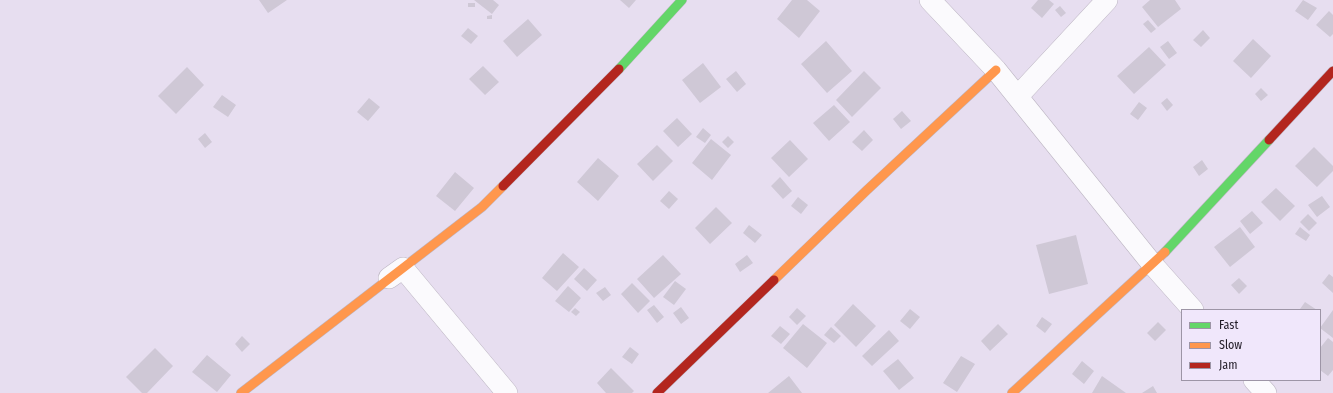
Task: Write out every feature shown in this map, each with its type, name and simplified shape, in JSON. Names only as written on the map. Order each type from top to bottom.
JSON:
[{"type":"street","points":[[241,393],[482,207],[640,47],[682,0]]},
{"type":"street","points":[[930,0],[996,70],[1153,265],[1192,309]]},
{"type":"street","points":[[1018,96],[1107,0]]},
{"type":"street","points":[[657,393],[867,190],[996,70]]},
{"type":"street","points":[[1012,393],[1153,265],[1333,71]]},
{"type":"street","points":[[236,393],[403,268]]},
{"type":"street","points":[[403,268],[507,393]]},
{"type":"street","points":[[1255,381],[1266,393]]},
{"type":"building","points":[[259,0],[287,0],[268,13]]},
{"type":"building","points":[[474,0],[493,0],[499,5],[492,14]]},
{"type":"building","points":[[620,0],[636,0],[629,8]]},
{"type":"building","points":[[792,0],[807,0],[820,11],[799,38],[777,19]]},
{"type":"building","points":[[1038,0],[1049,0],[1054,4],[1042,18],[1031,8]]},
{"type":"building","points":[[1150,0],[1175,0],[1181,9],[1158,27],[1142,7]]},
{"type":"building","points":[[1303,0],[1317,8],[1308,20],[1295,11]]},
{"type":"building","points":[[468,3],[475,3],[475,7],[468,7]]},
{"type":"building","points":[[1060,6],[1066,13],[1061,17],[1055,10]]},
{"type":"building","points":[[1329,11],[1333,15],[1333,34],[1330,37],[1316,25]]},
{"type":"building","points":[[492,15],[492,19],[487,19],[487,16]]},
{"type":"building","points":[[528,19],[542,35],[517,57],[503,41]]},
{"type":"building","points":[[1148,20],[1156,29],[1151,33],[1143,24]]},
{"type":"building","points":[[468,28],[478,36],[471,44],[461,36]]},
{"type":"building","points":[[1203,30],[1210,38],[1201,47],[1193,40]]},
{"type":"building","points":[[1253,39],[1271,56],[1251,78],[1233,61]]},
{"type":"building","points":[[826,41],[852,71],[827,93],[801,64]]},
{"type":"building","points":[[1168,41],[1177,53],[1169,59],[1160,47]]},
{"type":"building","points":[[1149,47],[1166,65],[1134,94],[1117,76]]},
{"type":"building","points":[[703,63],[721,87],[700,103],[682,80]]},
{"type":"building","points":[[483,66],[499,82],[485,95],[469,79]]},
{"type":"building","points":[[187,67],[204,85],[176,114],[158,96]]},
{"type":"building","points":[[736,71],[746,84],[737,92],[726,79]]},
{"type":"building","points":[[864,71],[881,88],[852,117],[836,100]]},
{"type":"building","points":[[1261,88],[1268,95],[1261,101],[1255,94]]},
{"type":"building","points":[[222,95],[236,105],[228,117],[213,107]]},
{"type":"building","points":[[369,98],[380,107],[368,121],[357,112]]},
{"type":"building","points":[[1167,98],[1173,105],[1167,111],[1161,103]]},
{"type":"building","points":[[1139,102],[1147,108],[1138,120],[1130,114]]},
{"type":"building","points":[[834,105],[850,122],[829,141],[813,123]]},
{"type":"building","points":[[902,111],[911,121],[901,129],[893,119]]},
{"type":"building","points":[[677,118],[692,134],[678,147],[663,131]]},
{"type":"building","points":[[703,128],[711,135],[705,143],[696,137]]},
{"type":"building","points":[[864,130],[873,140],[862,151],[852,142]]},
{"type":"building","points":[[205,133],[212,142],[205,148],[198,139]]},
{"type":"building","points":[[728,136],[734,142],[728,148],[722,142]]},
{"type":"building","points":[[711,139],[731,155],[712,180],[692,163]]},
{"type":"building","points":[[790,140],[808,159],[789,177],[771,158]]},
{"type":"building","points":[[657,145],[673,161],[653,181],[637,164]]},
{"type":"building","points":[[1314,147],[1333,166],[1333,171],[1317,187],[1295,166]]},
{"type":"building","points":[[598,158],[619,176],[598,201],[577,182]]},
{"type":"building","points":[[1202,160],[1208,169],[1199,176],[1193,167]]},
{"type":"building","points":[[455,172],[474,188],[455,211],[436,196]]},
{"type":"building","points":[[780,177],[792,191],[783,199],[771,186]]},
{"type":"building","points":[[1276,188],[1295,206],[1280,221],[1261,202]]},
{"type":"building","points":[[669,191],[678,199],[669,209],[660,201]]},
{"type":"building","points":[[1322,196],[1330,207],[1317,217],[1308,205]]},
{"type":"building","points":[[798,197],[808,205],[801,214],[791,206]]},
{"type":"building","points":[[716,207],[732,223],[710,244],[695,228]]},
{"type":"building","points":[[1252,211],[1263,223],[1250,234],[1240,221]]},
{"type":"building","points":[[1308,214],[1317,223],[1309,231],[1300,222]]},
{"type":"building","points":[[749,225],[762,235],[755,243],[743,233]]},
{"type":"building","points":[[1240,227],[1255,247],[1230,267],[1214,247]]},
{"type":"building","points":[[1300,227],[1310,235],[1306,241],[1295,234]]},
{"type":"building","points":[[1076,235],[1088,284],[1049,294],[1036,245]]},
{"type":"building","points":[[563,253],[579,267],[557,291],[542,278]]},
{"type":"building","points":[[663,255],[681,274],[654,298],[637,279]]},
{"type":"building","points":[[747,255],[753,263],[740,272],[735,264]]},
{"type":"building","points":[[584,268],[597,280],[587,291],[574,279]]},
{"type":"building","points":[[1329,274],[1333,277],[1333,293],[1322,283]]},
{"type":"building","points":[[1239,278],[1247,286],[1239,294],[1231,285]]},
{"type":"building","points":[[675,281],[686,289],[674,305],[663,297]]},
{"type":"building","points":[[632,283],[650,301],[638,313],[621,294]]},
{"type":"building","points":[[568,286],[581,298],[569,312],[555,301]]},
{"type":"building","points":[[605,287],[611,295],[603,301],[596,293]]},
{"type":"building","points":[[1305,302],[1316,309],[1300,309]]},
{"type":"building","points":[[853,304],[876,326],[856,347],[834,325]]},
{"type":"building","points":[[654,305],[664,317],[657,323],[647,310]]},
{"type":"building","points":[[681,307],[689,318],[681,324],[673,313]]},
{"type":"building","points":[[575,308],[580,312],[576,316],[571,312]]},
{"type":"building","points":[[797,308],[806,316],[797,325],[789,317]]},
{"type":"building","points":[[910,309],[920,317],[910,329],[900,321]]},
{"type":"building","points":[[1333,310],[1333,338],[1321,329]]},
{"type":"building","points":[[1042,317],[1052,324],[1045,333],[1036,326]]},
{"type":"building","points":[[1158,322],[1166,330],[1155,341],[1147,333]]},
{"type":"building","points":[[803,324],[827,343],[807,368],[783,348]]},
{"type":"building","points":[[998,324],[1008,334],[990,351],[981,341]]},
{"type":"building","points":[[780,326],[790,334],[781,344],[771,336]]},
{"type":"building","points":[[831,327],[841,336],[834,343],[824,335]]},
{"type":"building","points":[[889,330],[899,341],[872,366],[862,356]]},
{"type":"building","points":[[242,336],[250,344],[242,352],[235,344]]},
{"type":"building","points":[[1328,338],[1333,342],[1333,370],[1328,376],[1321,371],[1321,347]]},
{"type":"building","points":[[630,347],[639,354],[632,364],[622,357]]},
{"type":"building","points":[[155,348],[173,366],[147,393],[142,393],[126,377]]},
{"type":"building","points":[[207,355],[231,375],[217,392],[192,372]]},
{"type":"building","points":[[961,356],[975,364],[957,392],[943,383]]},
{"type":"building","points":[[898,359],[914,378],[899,390],[883,371]]},
{"type":"building","points":[[1082,361],[1094,371],[1084,384],[1072,374]]},
{"type":"building","points":[[611,368],[634,391],[632,393],[606,393],[597,383]]},
{"type":"building","points":[[789,376],[802,393],[768,393]]},
{"type":"building","points":[[1102,376],[1126,393],[1092,393]]},
{"type":"building","points":[[1153,386],[1157,393],[1142,393]]},
{"type":"traffic: fast","points":[[619,69],[682,0]]},
{"type":"traffic: fast","points":[[1165,252],[1269,140]]},
{"type":"traffic: slow","points":[[774,280],[867,190],[996,70]]},
{"type":"traffic: slow","points":[[241,393],[482,207],[503,186]]},
{"type":"traffic: slow","points":[[1012,393],[1165,252]]},
{"type":"traffic: jam","points":[[503,186],[619,69]]},
{"type":"traffic: jam","points":[[1269,140],[1333,71]]},
{"type":"traffic: jam","points":[[657,393],[774,280]]}]
